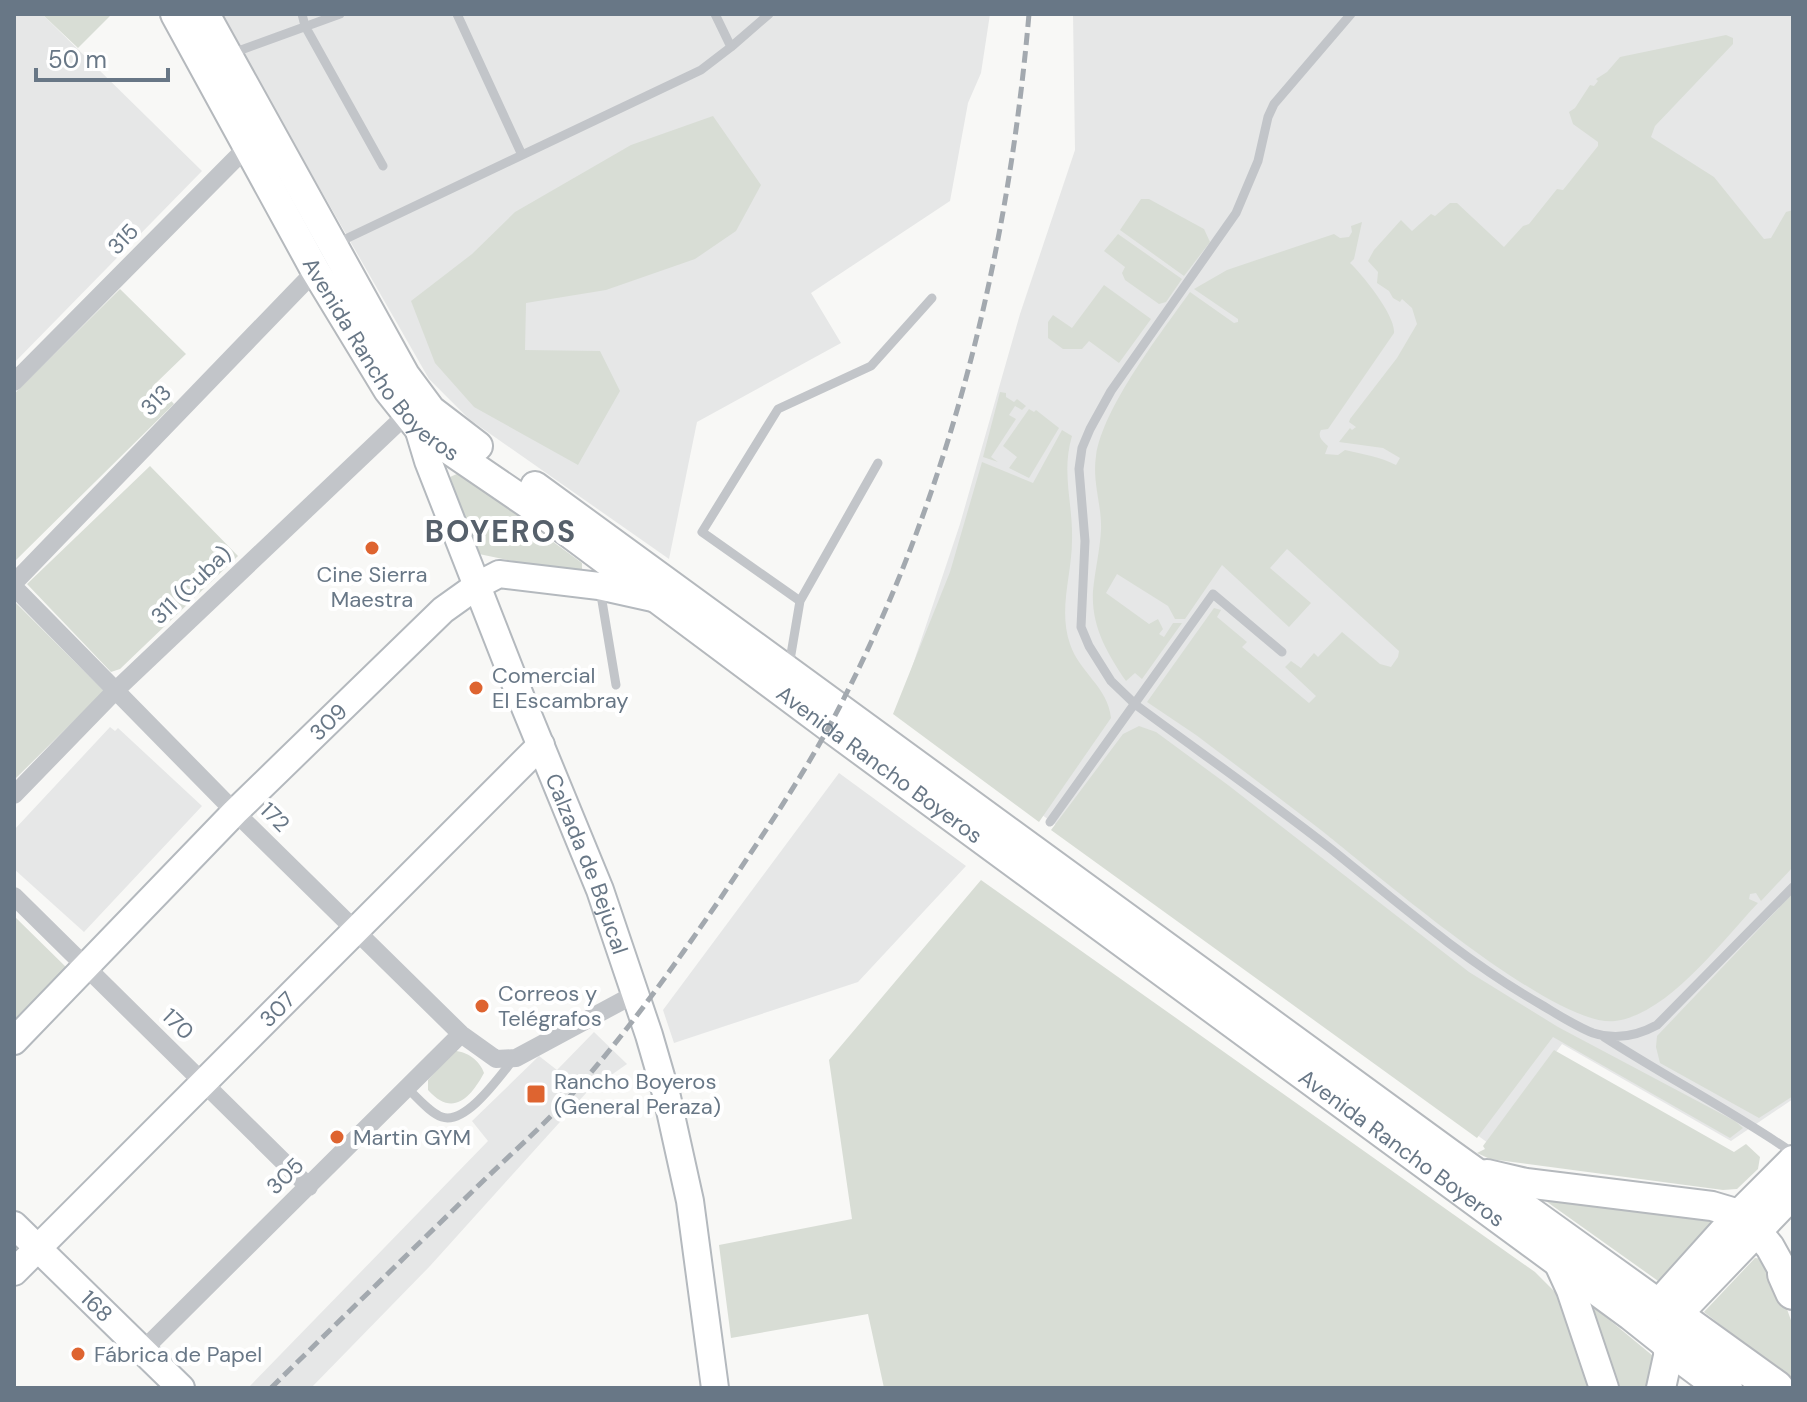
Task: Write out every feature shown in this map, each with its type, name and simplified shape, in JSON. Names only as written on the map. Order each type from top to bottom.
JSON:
[{"type":"highway","name":"Avenida Rancho Boyeros","points":[[1668,1322],[1725,1388]]},
{"type":"highway","name":"Avenida Rancho Boyeros","points":[[1668,1322],[1776,1388]]},
{"type":"main road","points":[[175,14],[258,138],[328,257]]},
{"type":"main road","points":[[205,14],[227,56],[258,138]]},
{"type":"main road","name":"Avenida Rancho Boyeros","points":[[328,257],[431,410],[453,429],[586,520],[1467,1166],[1668,1322]]},
{"type":"main road","name":"Avenida Rancho Boyeros","points":[[328,257],[413,422],[661,600],[1557,1262],[1668,1322]]},
{"type":"main road","points":[[1661,1388],[1668,1322],[1793,1160]]},
{"type":"main road","points":[[1467,1166],[1496,1177],[1526,1183],[1712,1206],[1748,1222],[1770,1247],[1789,1283]]},
{"type":"main road","points":[[1748,1222],[1791,1196]]},
{"type":"main road","points":[[1789,1283],[1783,1222],[1791,1196]]},
{"type":"main road","points":[[1557,1262],[1571,1290],[1604,1388]]},
{"type":"street","name":"315","points":[[14,382],[258,138]]},
{"type":"street","name":"313","points":[[14,585],[328,257]]},
{"type":"street","name":"Calzada de Bejucal","points":[[394,356],[428,461],[600,890],[660,1072],[682,1161],[715,1388]]},
{"type":"street","name":"311 (Cuba)","points":[[14,795],[116,690],[413,422]]},
{"type":"street","name":"309","points":[[14,1041],[235,812],[443,610],[478,585],[499,574],[599,586],[715,615]]},
{"type":"street","name":"172","points":[[14,585],[235,812],[461,1034],[496,1059],[516,1058]]},
{"type":"street","name":"307","points":[[14,1272],[541,745]]},
{"type":"street","name":"170","points":[[14,896],[309,1187]]},
{"type":"street","points":[[516,1058],[635,994]]},
{"type":"street","name":"305","points":[[142,1351],[461,1034]]},
{"type":"street","name":"168","points":[[14,1225],[181,1388]]},
{"type":"lane","points":[[302,14],[305,26],[383,166]]},
{"type":"lane","points":[[227,56],[340,14]]},
{"type":"lane","points":[[457,14],[522,155]]},
{"type":"lane","points":[[715,14],[731,47]]},
{"type":"lane","points":[[328,257],[522,155],[701,70],[769,14]]},
{"type":"lane","points":[[1351,14],[1274,104],[1258,161],[1236,213],[1111,391],[1090,429],[1082,448],[1079,469],[1085,541],[1081,627],[1111,681],[1136,705],[1476,963],[1580,1027],[1601,1035],[1754,1126],[1793,1153]]},
{"type":"lane","points":[[800,601],[702,532],[778,409],[871,366],[932,298]]},
{"type":"lane","points":[[789,670],[800,601],[878,463]]},
{"type":"lane","points":[[599,586],[616,685]]},
{"type":"lane","points":[[1050,822],[1213,594],[1282,652]]},
{"type":"lane","points":[[1601,1035],[1628,1036],[1657,1025],[1793,887]]},
{"type":"lane","points":[[408,1089],[437,1115],[447,1119],[457,1117],[468,1111],[516,1058]]},
{"type":"shaded area","points":[[14,14],[42,14],[202,171],[14,363]]},
{"type":"shaded area","points":[[42,14],[112,14],[78,48]]},
{"type":"shaded area","points":[[220,14],[990,14],[981,73],[968,103],[950,201],[811,293],[841,343],[697,422],[669,559],[469,419],[429,379]]},
{"type":"shaded area","points":[[1073,14],[1793,14],[1793,1099],[1731,1141],[1562,1044],[1488,1143],[898,709],[960,524],[1020,314],[1075,150]]},
{"type":"shaded area","points":[[1726,35],[1733,38],[1733,44],[1655,126],[1651,137],[1714,177],[1764,239],[1771,238],[1786,212],[1793,210],[1793,867],[1761,901],[1756,893],[1750,894],[1749,899],[1758,903],[1674,991],[1635,1016],[1615,1021],[1587,1017],[1550,1000],[1508,974],[1418,909],[1196,735],[1147,702],[1214,608],[1221,610],[1217,617],[1247,642],[1242,647],[1309,703],[1316,696],[1285,667],[1291,661],[1301,668],[1314,653],[1318,657],[1342,632],[1380,664],[1391,667],[1399,651],[1287,549],[1270,568],[1311,603],[1289,627],[1222,565],[1185,619],[1175,619],[1168,606],[1117,574],[1106,593],[1149,624],[1158,619],[1163,629],[1159,634],[1164,637],[1173,623],[1182,623],[1142,679],[1135,673],[1126,681],[1107,649],[1093,604],[1101,530],[1096,456],[1121,393],[1190,292],[1234,323],[1238,322],[1238,319],[1194,289],[1227,270],[1334,234],[1340,238],[1349,237],[1351,226],[1362,222],[1354,259],[1350,263],[1384,306],[1394,333],[1328,429],[1321,430],[1320,435],[1328,446],[1325,454],[1338,455],[1345,450],[1396,465],[1400,458],[1383,448],[1339,442],[1350,428],[1356,427],[1349,422],[1350,419],[1397,358],[1417,324],[1412,308],[1402,299],[1400,302],[1393,298],[1377,283],[1378,272],[1368,261],[1374,250],[1401,220],[1412,231],[1431,214],[1435,216],[1450,203],[1457,203],[1504,247],[1523,226],[1529,224],[1557,189],[1563,190],[1598,146],[1598,142],[1573,124],[1569,112],[1590,85],[1594,86],[1598,81],[1596,79],[1620,57]]},
{"type":"shaded area","points":[[713,116],[761,185],[736,231],[695,259],[606,290],[526,303],[525,350],[600,351],[620,391],[578,465],[474,407],[435,363],[411,301],[472,254],[515,212],[631,145]]},
{"type":"shaded area","points":[[1141,199],[1149,199],[1204,229],[1210,242],[1184,276],[1120,230]]},
{"type":"shaded area","points":[[1118,234],[1182,279],[1166,302],[1159,304],[1125,280],[1122,273],[1125,267],[1104,251]]},
{"type":"shaded area","points":[[1104,285],[1151,319],[1119,363],[1089,341],[1082,349],[1063,349],[1048,338],[1048,322],[1053,315],[1072,328]]},
{"type":"shaded area","points":[[120,289],[186,354],[155,384],[174,404],[14,562],[14,394]]},
{"type":"shaded area","points":[[1000,392],[1026,406],[1022,410],[1015,406],[1009,415],[1016,419],[991,457],[998,462],[983,457]]},
{"type":"shaded area","points":[[1029,409],[1036,410],[1059,428],[1029,478],[1009,468],[1017,457],[1003,446]]},
{"type":"shaded area","points":[[1062,430],[1072,436],[1067,475],[1072,540],[1065,605],[1067,631],[1074,654],[1105,697],[1111,718],[1039,822],[893,714],[950,572],[982,462],[1033,483]]},
{"type":"shaded area","points":[[150,466],[238,556],[120,669],[111,672],[27,584]]},
{"type":"shaded area","points":[[459,473],[582,563],[582,570],[576,574],[479,554],[450,477]]},
{"type":"shaded area","points":[[14,601],[104,691],[14,780]]},
{"type":"shaded area","points":[[1139,726],[1156,732],[1228,785],[1469,972],[1558,1027],[1743,1128],[1730,1138],[1553,1037],[1477,1138],[1051,830],[1123,734]]},
{"type":"shaded area","points":[[110,727],[115,731],[118,728],[202,806],[84,932],[14,869],[14,830]]},
{"type":"shaded area","points":[[839,773],[966,866],[858,982],[674,1043],[663,1010]]},
{"type":"shaded area","points":[[981,880],[1535,1272],[1556,1293],[1562,1305],[1588,1388],[884,1388],[868,1314],[731,1338],[719,1245],[852,1219],[829,1060]]},
{"type":"shaded area","points":[[1793,893],[1793,1096],[1759,1118],[1660,1063],[1657,1036]]},
{"type":"shaded area","points":[[14,916],[70,971],[14,1027]]},
{"type":"shaded area","points":[[594,1032],[627,1064],[587,1092],[430,1266],[311,1388],[248,1388],[488,1141],[472,1121],[539,1056],[557,1070]]},
{"type":"shaded area","points":[[1554,1050],[1734,1152],[1746,1144],[1760,1157],[1758,1169],[1737,1189],[1723,1190],[1490,1159],[1477,1153],[1485,1149],[1483,1146]]},
{"type":"shaded area","points":[[454,1051],[472,1058],[484,1073],[466,1097],[453,1103],[437,1098],[428,1090],[428,1080]]},
{"type":"shaded area","points":[[1543,1199],[1704,1218],[1713,1223],[1661,1283]]},
{"type":"shaded area","points":[[1755,1258],[1764,1259],[1772,1267],[1793,1326],[1793,1381],[1704,1312]]},
{"type":"shaded area","points":[[1583,1298],[1653,1356],[1646,1388],[1613,1388]]},
{"type":"railway","points":[[271,1388],[539,1128],[593,1070],[650,999],[720,899],[827,731],[879,624],[913,541],[943,456],[968,370],[1006,194],[1029,14]]},
{"type":"place","name":"Cine Sierra Maestra","points":[[372,548]]},
{"type":"place","name":"Comercial El Escambray","points":[[476,688]]},
{"type":"place","name":"Correos y Telégrafos","points":[[482,1006]]},
{"type":"place","name":"Rancho Boyeros (General Peraza)","points":[[536,1094]]},
{"type":"place","name":"Martin GYM","points":[[337,1137]]},
{"type":"place","name":"Fábrica de Papel","points":[[78,1354]]},
{"type":"district","name":"BOYEROS","points":[[501,531]]}]
